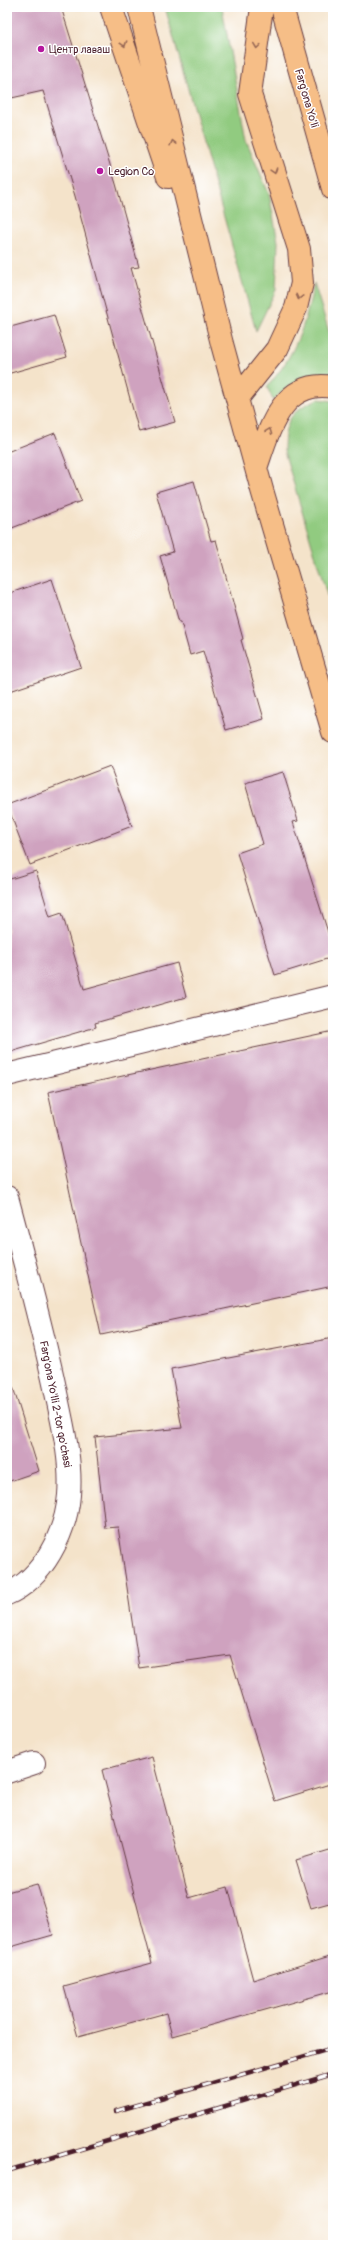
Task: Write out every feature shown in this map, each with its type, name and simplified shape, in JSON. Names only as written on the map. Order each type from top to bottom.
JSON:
[{"type":"main road","points":[[111,7],[222,344]]},
{"type":"main road","points":[[139,7],[222,344],[256,468],[333,732]]},
{"type":"main road","points":[[237,399],[280,344],[296,308],[302,283],[299,249],[250,94],[262,7]]},
{"type":"main road","name":"Farg'ona Yo'li","points":[[282,7],[333,189]]},
{"type":"main road","points":[[256,468],[273,420],[286,401],[310,387],[333,387]]},
{"type":"street","points":[[7,1075],[333,996]]},
{"type":"street","name":"Farg'ona Yo'lli 2-tor qo'chasi","points":[[7,1196],[42,1328],[60,1411],[69,1475],[68,1503],[58,1536],[37,1570],[24,1584],[7,1594]]},
{"type":"street","points":[[7,1772],[34,1763]]},
{"type":"green space","points":[[165,7],[222,7],[246,140],[269,194],[278,242],[276,290],[256,331]]},
{"type":"green space","points":[[314,283],[333,345],[333,374],[315,376],[300,381],[286,389],[273,400],[267,387],[285,363],[298,339],[307,313]]},
{"type":"green space","points":[[319,399],[333,401],[333,615],[284,451],[284,441],[291,418],[302,407]]},
{"type":"building","points":[[7,7],[61,7],[116,184],[139,267],[131,268],[175,422],[139,432],[75,196],[43,91],[7,99]]},
{"type":"building","points":[[54,315],[67,357],[7,374],[7,328]]},
{"type":"building","points":[[55,433],[81,501],[7,530],[7,452]]},
{"type":"building","points":[[194,481],[211,541],[216,540],[243,639],[241,640],[264,719],[226,730],[203,651],[190,655],[160,556],[173,552],[156,492]]},
{"type":"building","points":[[52,579],[81,667],[7,692],[7,594]]},
{"type":"building","points":[[110,766],[132,826],[30,865],[7,805]]},
{"type":"building","points":[[283,772],[298,821],[293,822],[333,948],[333,957],[275,975],[237,853],[263,844],[245,783]]},
{"type":"building","points":[[36,871],[50,917],[62,913],[84,989],[177,963],[186,997],[95,1023],[96,1027],[7,1053],[7,880]]},
{"type":"building","points":[[333,1031],[333,1286],[101,1335],[48,1092]]},
{"type":"building","points":[[333,1338],[333,1783],[275,1801],[230,1655],[139,1668],[118,1527],[105,1528],[95,1437],[182,1428],[171,1369]]},
{"type":"building","points":[[13,1387],[39,1471],[7,1482],[7,1388]]},
{"type":"building","points":[[152,1757],[189,1898],[228,1887],[253,1980],[333,1955],[333,1991],[172,2036],[166,2013],[78,2037],[64,1987],[152,1963],[102,1770]]},
{"type":"building","points":[[333,1849],[333,1902],[311,1908],[296,1860]]},
{"type":"building","points":[[37,1884],[53,1935],[7,1948],[7,1892]]},
{"type":"railway","points":[[116,2111],[333,2048]]},
{"type":"railway","points":[[7,2171],[333,2074]]},
{"type":"place","name":"Центр лаваш","points":[[41,49]]},
{"type":"place","name":"Legion Co","points":[[100,171]]}]
